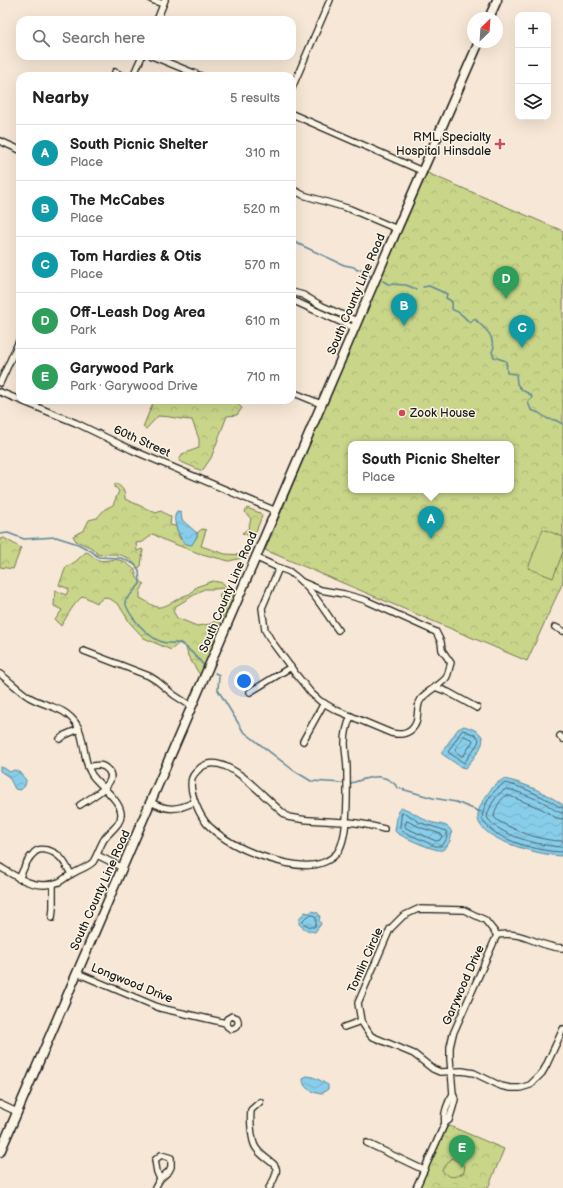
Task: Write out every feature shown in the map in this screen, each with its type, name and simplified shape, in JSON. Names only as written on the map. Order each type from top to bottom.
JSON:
[{"type":"main road","points":[[492,12],[497,0]]},
{"type":"main road","name":"South County Line Road","points":[[0,1152],[321,404],[476,48]]},
{"type":"street","points":[[152,0],[164,2],[158,16]]},
{"type":"street","points":[[296,79],[330,0]]},
{"type":"street","points":[[136,72],[140,60]]},
{"type":"street","points":[[162,60],[191,72]]},
{"type":"street","points":[[296,116],[422,171]]},
{"type":"street","points":[[0,141],[16,148]]},
{"type":"street","points":[[296,191],[303,195],[350,209],[397,229]]},
{"type":"street","points":[[296,293],[303,295],[356,325]]},
{"type":"street","points":[[296,302],[356,325]]},
{"type":"street","points":[[0,384],[16,347]]},
{"type":"street","name":"60th Street","points":[[0,392],[16,399]]},
{"type":"street","points":[[296,394],[321,404]]},
{"type":"street","name":"60th Street","points":[[29,404],[76,423],[132,450],[276,511]]},
{"type":"street","points":[[256,557],[290,572],[302,582],[318,601],[338,630]]},
{"type":"street","points":[[279,568],[262,608],[263,620],[265,630],[290,667],[311,693],[324,703],[391,733],[398,735],[405,734],[415,726],[418,718],[419,703],[428,692],[447,677],[451,663],[442,650],[441,642],[436,632],[399,614],[365,600],[321,590],[302,582]]},
{"type":"street","points":[[318,601],[321,590]]},
{"type":"street","points":[[555,628],[563,631]]},
{"type":"street","points":[[84,651],[149,676],[191,706]]},
{"type":"street","points":[[250,692],[290,667]]},
{"type":"street","points":[[0,674],[30,697],[64,711],[73,721],[79,729],[88,767],[92,775],[119,806],[121,813],[120,820],[105,838],[92,863],[60,881],[53,884],[40,885],[19,879],[0,867]]},
{"type":"street","points":[[435,687],[448,692],[477,708]]},
{"type":"street","points":[[303,741],[324,703]]},
{"type":"street","points":[[351,716],[346,727],[345,742],[347,769],[346,822],[341,845],[338,851],[332,858],[323,863],[312,866],[292,864],[260,855],[239,846],[222,837],[209,826],[201,816],[194,802],[191,783],[192,776],[200,767],[208,763],[221,765],[234,770],[288,817],[314,821],[346,822],[362,823],[384,829]]},
{"type":"street","points":[[60,739],[65,735],[79,729]]},
{"type":"street","points":[[80,805],[108,785],[111,779],[110,773],[105,766],[99,764],[88,767]]},
{"type":"street","points":[[151,802],[161,807],[171,809],[194,802]]},
{"type":"street","points":[[19,879],[29,858],[37,850],[52,852],[59,856],[66,864],[70,874]]},
{"type":"street","points":[[97,855],[123,868]]},
{"type":"street","points":[[52,918],[53,884]]},
{"type":"street","name":"Tomlin Circle","points":[[500,935],[485,920],[464,910],[418,909],[403,916],[390,929],[358,1002],[361,1021],[371,1036],[414,1054],[433,1069],[440,1072],[462,1071],[474,1073],[501,1086],[510,1088],[520,1088],[530,1085],[542,1074],[563,1029]]},
{"type":"street","points":[[500,935],[514,934],[527,937],[554,948],[563,948]]},
{"type":"street","name":"Garywood Drive","points":[[416,1188],[445,1122],[444,1118],[453,1094],[450,1047],[453,1034],[500,935]]},
{"type":"street","name":"Longwood Drive","points":[[77,973],[160,1008],[226,1023]]},
{"type":"street","points":[[344,1027],[361,1021]]},
{"type":"street","points":[[260,1102],[251,1110],[250,1122],[256,1148],[276,1167],[277,1173],[269,1188]]},
{"type":"street","points":[[0,1104],[17,1112]]},
{"type":"street","points":[[367,1143],[424,1170]]},
{"type":"street","points":[[155,1188],[160,1179]]},
{"type":"green space","points":[[425,172],[563,231],[563,582],[527,661],[265,550]]},
{"type":"green space","points":[[152,404],[237,404],[242,408],[237,415],[227,416],[211,458],[202,471],[179,461],[182,454],[199,448],[199,439],[192,420],[158,416],[146,429],[143,427]]},
{"type":"green space","points":[[115,483],[123,489],[125,499],[156,513],[161,511],[171,517],[170,525],[175,526],[180,539],[195,540],[197,533],[202,529],[206,530],[201,546],[225,554],[243,555],[249,541],[248,535],[242,533],[248,529],[251,519],[245,512],[247,508],[260,513],[262,516],[246,557],[229,561],[198,553],[164,540],[153,534],[143,542],[136,543],[137,551],[143,550],[141,566],[138,568],[130,559],[120,555],[98,555],[92,548],[76,541],[73,536],[84,530],[89,520],[97,518],[105,509],[113,505],[119,491],[115,487]]},
{"type":"green space","points":[[543,529],[563,537],[563,552],[553,578],[528,568]]},
{"type":"green space","points":[[4,538],[21,548],[13,569],[0,567],[0,539]]},
{"type":"green space","points":[[86,552],[99,560],[119,560],[129,565],[135,570],[137,578],[144,584],[140,592],[140,598],[154,606],[163,607],[185,595],[190,594],[196,587],[213,581],[223,583],[226,587],[236,591],[225,618],[215,613],[221,601],[219,595],[223,590],[222,588],[204,589],[176,606],[173,611],[177,618],[197,626],[210,624],[215,621],[223,624],[200,675],[188,656],[186,647],[180,642],[171,650],[144,638],[130,623],[119,605],[112,600],[104,597],[97,603],[83,596],[73,606],[61,626],[55,620],[62,610],[54,606],[55,590],[66,595],[69,589],[59,585],[66,567],[75,562]]},
{"type":"green space","points":[[450,1126],[504,1149],[488,1188],[419,1188],[447,1127]]},
{"type":"green space","points":[[452,1158],[465,1166],[464,1172],[452,1177],[444,1173],[442,1170]]},
{"type":"water","points":[[177,511],[181,513],[182,520],[197,533],[192,545],[183,542],[177,530],[175,518]]},
{"type":"water","points":[[464,726],[480,734],[482,738],[480,748],[465,768],[461,767],[442,754],[458,729]]},
{"type":"water","points":[[0,767],[10,772],[14,770],[19,772],[26,780],[24,787],[20,790],[15,789],[9,777],[0,771]]},
{"type":"water","points":[[504,779],[535,789],[550,796],[563,805],[563,856],[542,853],[514,846],[490,834],[482,827],[478,819],[478,812],[481,805],[492,788]]},
{"type":"water","points":[[403,808],[427,821],[449,827],[452,835],[446,848],[442,850],[433,849],[412,841],[397,833],[395,831],[398,811]]},
{"type":"water","points":[[312,911],[318,913],[321,924],[315,932],[306,930],[299,924],[300,917],[305,912],[309,913]]},
{"type":"water","points":[[306,1076],[315,1078],[328,1085],[328,1089],[321,1094],[309,1090],[303,1082],[303,1079]]},
{"type":"waterway","points":[[296,243],[344,265],[354,267],[357,270],[362,269],[366,274],[372,277]]},
{"type":"waterway","points":[[383,281],[388,284],[406,285],[416,289]]},
{"type":"waterway","points":[[423,287],[429,286],[447,294],[446,298],[452,302],[453,310],[460,313],[470,323],[474,319],[482,326],[491,336],[494,347],[492,352],[494,357],[506,361],[507,373],[516,374],[517,384],[522,390],[531,395],[532,398],[528,402],[531,410],[548,419],[555,420],[563,424]]},
{"type":"waterway","points":[[0,534],[8,533],[24,539],[56,537],[78,544],[91,551],[98,557],[121,558],[134,564],[139,570],[140,584],[125,601],[134,619],[145,631],[157,640],[167,643],[181,644],[187,648],[200,660],[204,666]]},
{"type":"waterway","points":[[215,673],[219,675],[218,690],[243,731],[293,770],[311,781],[343,783]]},
{"type":"waterway","points":[[351,783],[370,778],[382,777],[393,782],[398,788],[433,798],[456,802],[481,812]]},
{"type":"place","name":"RML Specialty Hospital Hinsdale","points":[[500,144]]},
{"type":"place","name":"Off-Leash Dog Area","points":[[506,299]]},
{"type":"place","name":"The McCabes","points":[[404,326]]},
{"type":"place","name":"Tom Hardies & Otis","points":[[522,348]]},
{"type":"place","name":"Zook House","points":[[402,413]]},
{"type":"place","name":"South Picnic Shelter","points":[[431,539]]},
{"type":"place","name":"Garywood Park","points":[[462,1168]]}]
